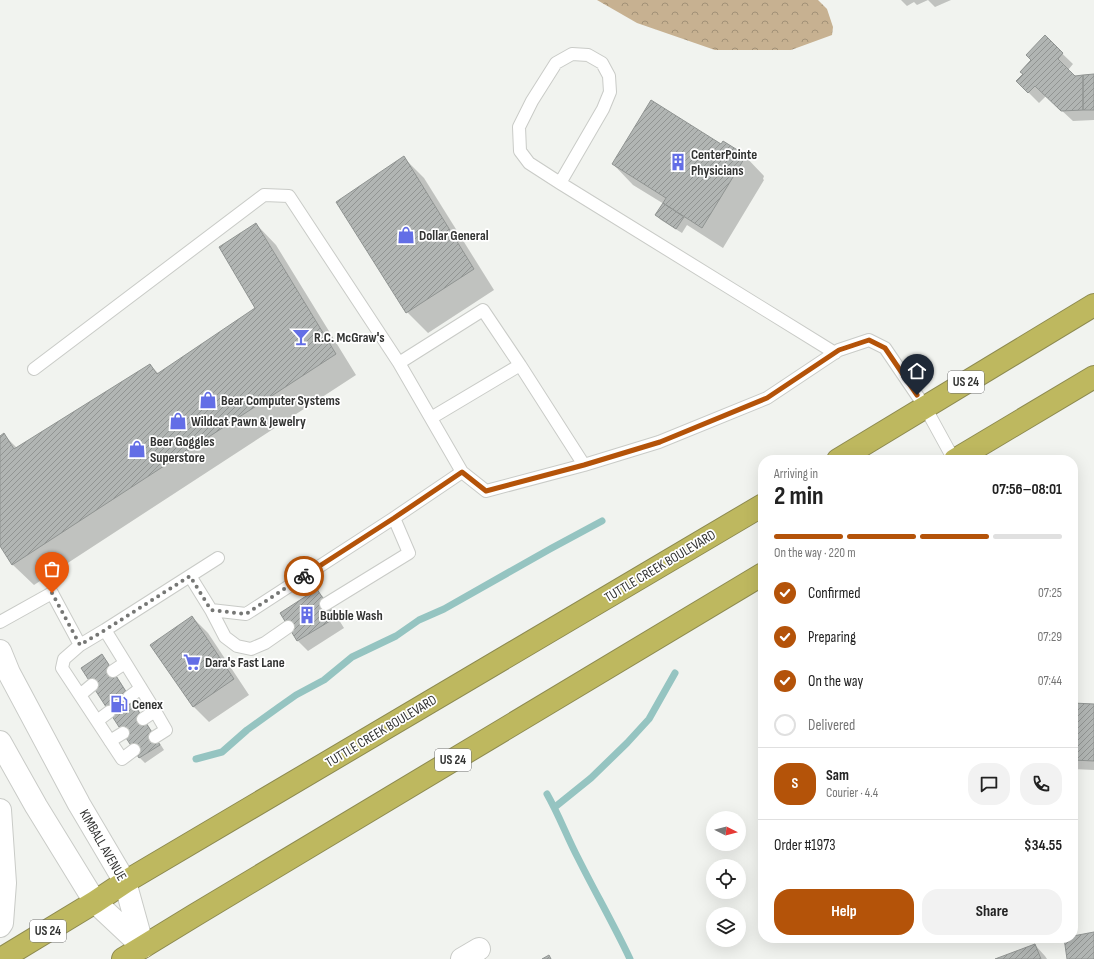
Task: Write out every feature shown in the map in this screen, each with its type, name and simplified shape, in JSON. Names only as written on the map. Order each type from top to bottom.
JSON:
[{"type":"highway","name":"US 24","points":[[846,455],[1094,305]]},
{"type":"highway","points":[[962,455],[1094,377]]},
{"type":"highway","name":"TUTTLE CREEK BOULEVARD","points":[[1,959],[125,882],[758,508]]},
{"type":"highway","name":"US 24","points":[[123,959],[146,953],[202,910],[758,577]]},
{"type":"main road","name":"KIMBALL AVENUE","points":[[0,651],[4,670],[79,804],[125,882],[146,953]]},
{"type":"main road","points":[[0,742],[36,806],[95,902],[146,953]]},
{"type":"main road","points":[[0,810],[5,883],[2,922],[0,926]]},
{"type":"lane","points":[[560,183],[603,109],[610,92],[609,76],[602,63],[588,55],[572,54],[556,63],[532,101],[520,127],[520,151],[529,163],[560,183],[835,353]]},
{"type":"lane","points":[[34,369],[264,195],[289,196],[399,363],[462,472],[486,491],[584,465],[660,442],[767,398],[839,350],[869,340],[885,348],[925,407],[951,455]]},
{"type":"lane","points":[[399,363],[483,310],[584,465]]},
{"type":"lane","points":[[431,418],[520,365]]},
{"type":"lane","points":[[211,610],[246,614],[462,472]]},
{"type":"lane","points":[[326,604],[409,552],[394,518]]},
{"type":"lane","points":[[134,750],[122,759],[62,668],[64,659],[80,645],[218,558]]},
{"type":"lane","points":[[190,576],[211,610],[225,637],[237,646],[251,649],[265,643],[288,627]]},
{"type":"lane","points":[[0,622],[52,593],[80,645]]},
{"type":"lane","points":[[105,630],[166,730],[154,737]]},
{"type":"lane","points":[[112,672],[125,663]]},
{"type":"lane","points":[[80,695],[92,685]]},
{"type":"lane","points":[[129,697],[141,688]]},
{"type":"lane","points":[[143,719],[155,711]]},
{"type":"lane","points":[[97,721],[109,712]]},
{"type":"lane","points":[[110,741],[123,733]]},
{"type":"green space","points":[[597,0],[818,0],[827,9],[833,27],[832,35],[791,50],[715,50],[637,23]]},
{"type":"building","points":[[1045,35],[1063,53],[1058,59],[1075,76],[1083,75],[1083,110],[1061,111],[1035,86],[1028,93],[1016,81],[1023,74],[1020,72],[1031,60],[1026,55]]},
{"type":"building","points":[[1094,74],[1094,110],[1083,110],[1083,75]]},
{"type":"building","name":"CenterPointe Physicians","points":[[651,100],[721,144],[723,141],[744,154],[742,158],[744,159],[702,228],[663,203],[666,198],[612,164]]},
{"type":"building","name":"Dollar General","points":[[404,156],[474,269],[406,313],[336,202]]},
{"type":"building","points":[[663,203],[684,217],[676,229],[655,215]]},
{"type":"building","points":[[256,223],[336,354],[12,565],[0,546],[0,436],[4,433],[14,449],[150,364],[157,374],[255,308],[219,247]]},
{"type":"building","name":"Bubble Wash","points":[[317,589],[335,618],[297,641],[280,613]]},
{"type":"building","name":"Dara's Fast Lane","points":[[192,616],[234,679],[193,707],[150,645]]},
{"type":"building","name":"Cenex","points":[[102,654],[160,745],[139,758],[81,668]]},
{"type":"building","points":[[1078,703],[1094,704],[1094,761],[1078,760]]},
{"type":"building","points":[[1094,932],[1094,959],[1067,959],[1065,943],[1078,943],[1078,935]]},
{"type":"building","points":[[1035,944],[1041,959],[995,959]]},
{"type":"building","points":[[549,955],[551,959],[542,959]]},
{"type":"waterway","points":[[196,759],[222,752],[247,730],[296,695],[324,680],[352,657],[396,636],[419,620],[444,609],[602,521]]},
{"type":"waterway","points":[[555,807],[591,778],[649,719],[675,673]]},
{"type":"waterway","points":[[547,794],[630,959]]},
{"type":"way so far","points":[[52,593],[80,645],[190,576],[211,610],[246,614],[304,576]]},
{"type":"place","name":"CenterPointe Physicians","points":[[678,162]]},
{"type":"place","name":"Dollar General","points":[[406,235]]},
{"type":"place","name":"R.C. McGraw's","points":[[301,337]]},
{"type":"place","name":"Bear Computer Systems","points":[[208,400]]},
{"type":"place","name":"Wildcat Pawn & Jewelry","points":[[178,421]]},
{"type":"place","name":"Beer Goggles Superstore","points":[[137,449]]},
{"type":"place","name":"Bubble Wash","points":[[307,615]]},
{"type":"place","name":"Dara's Fast Lane","points":[[192,662]]},
{"type":"place","name":"Cenex","points":[[119,704]]},
{"type":"route","points":[[304,576],[462,472],[486,491],[584,465],[660,442],[767,398],[839,350],[869,340],[885,348],[917,395]]}]
